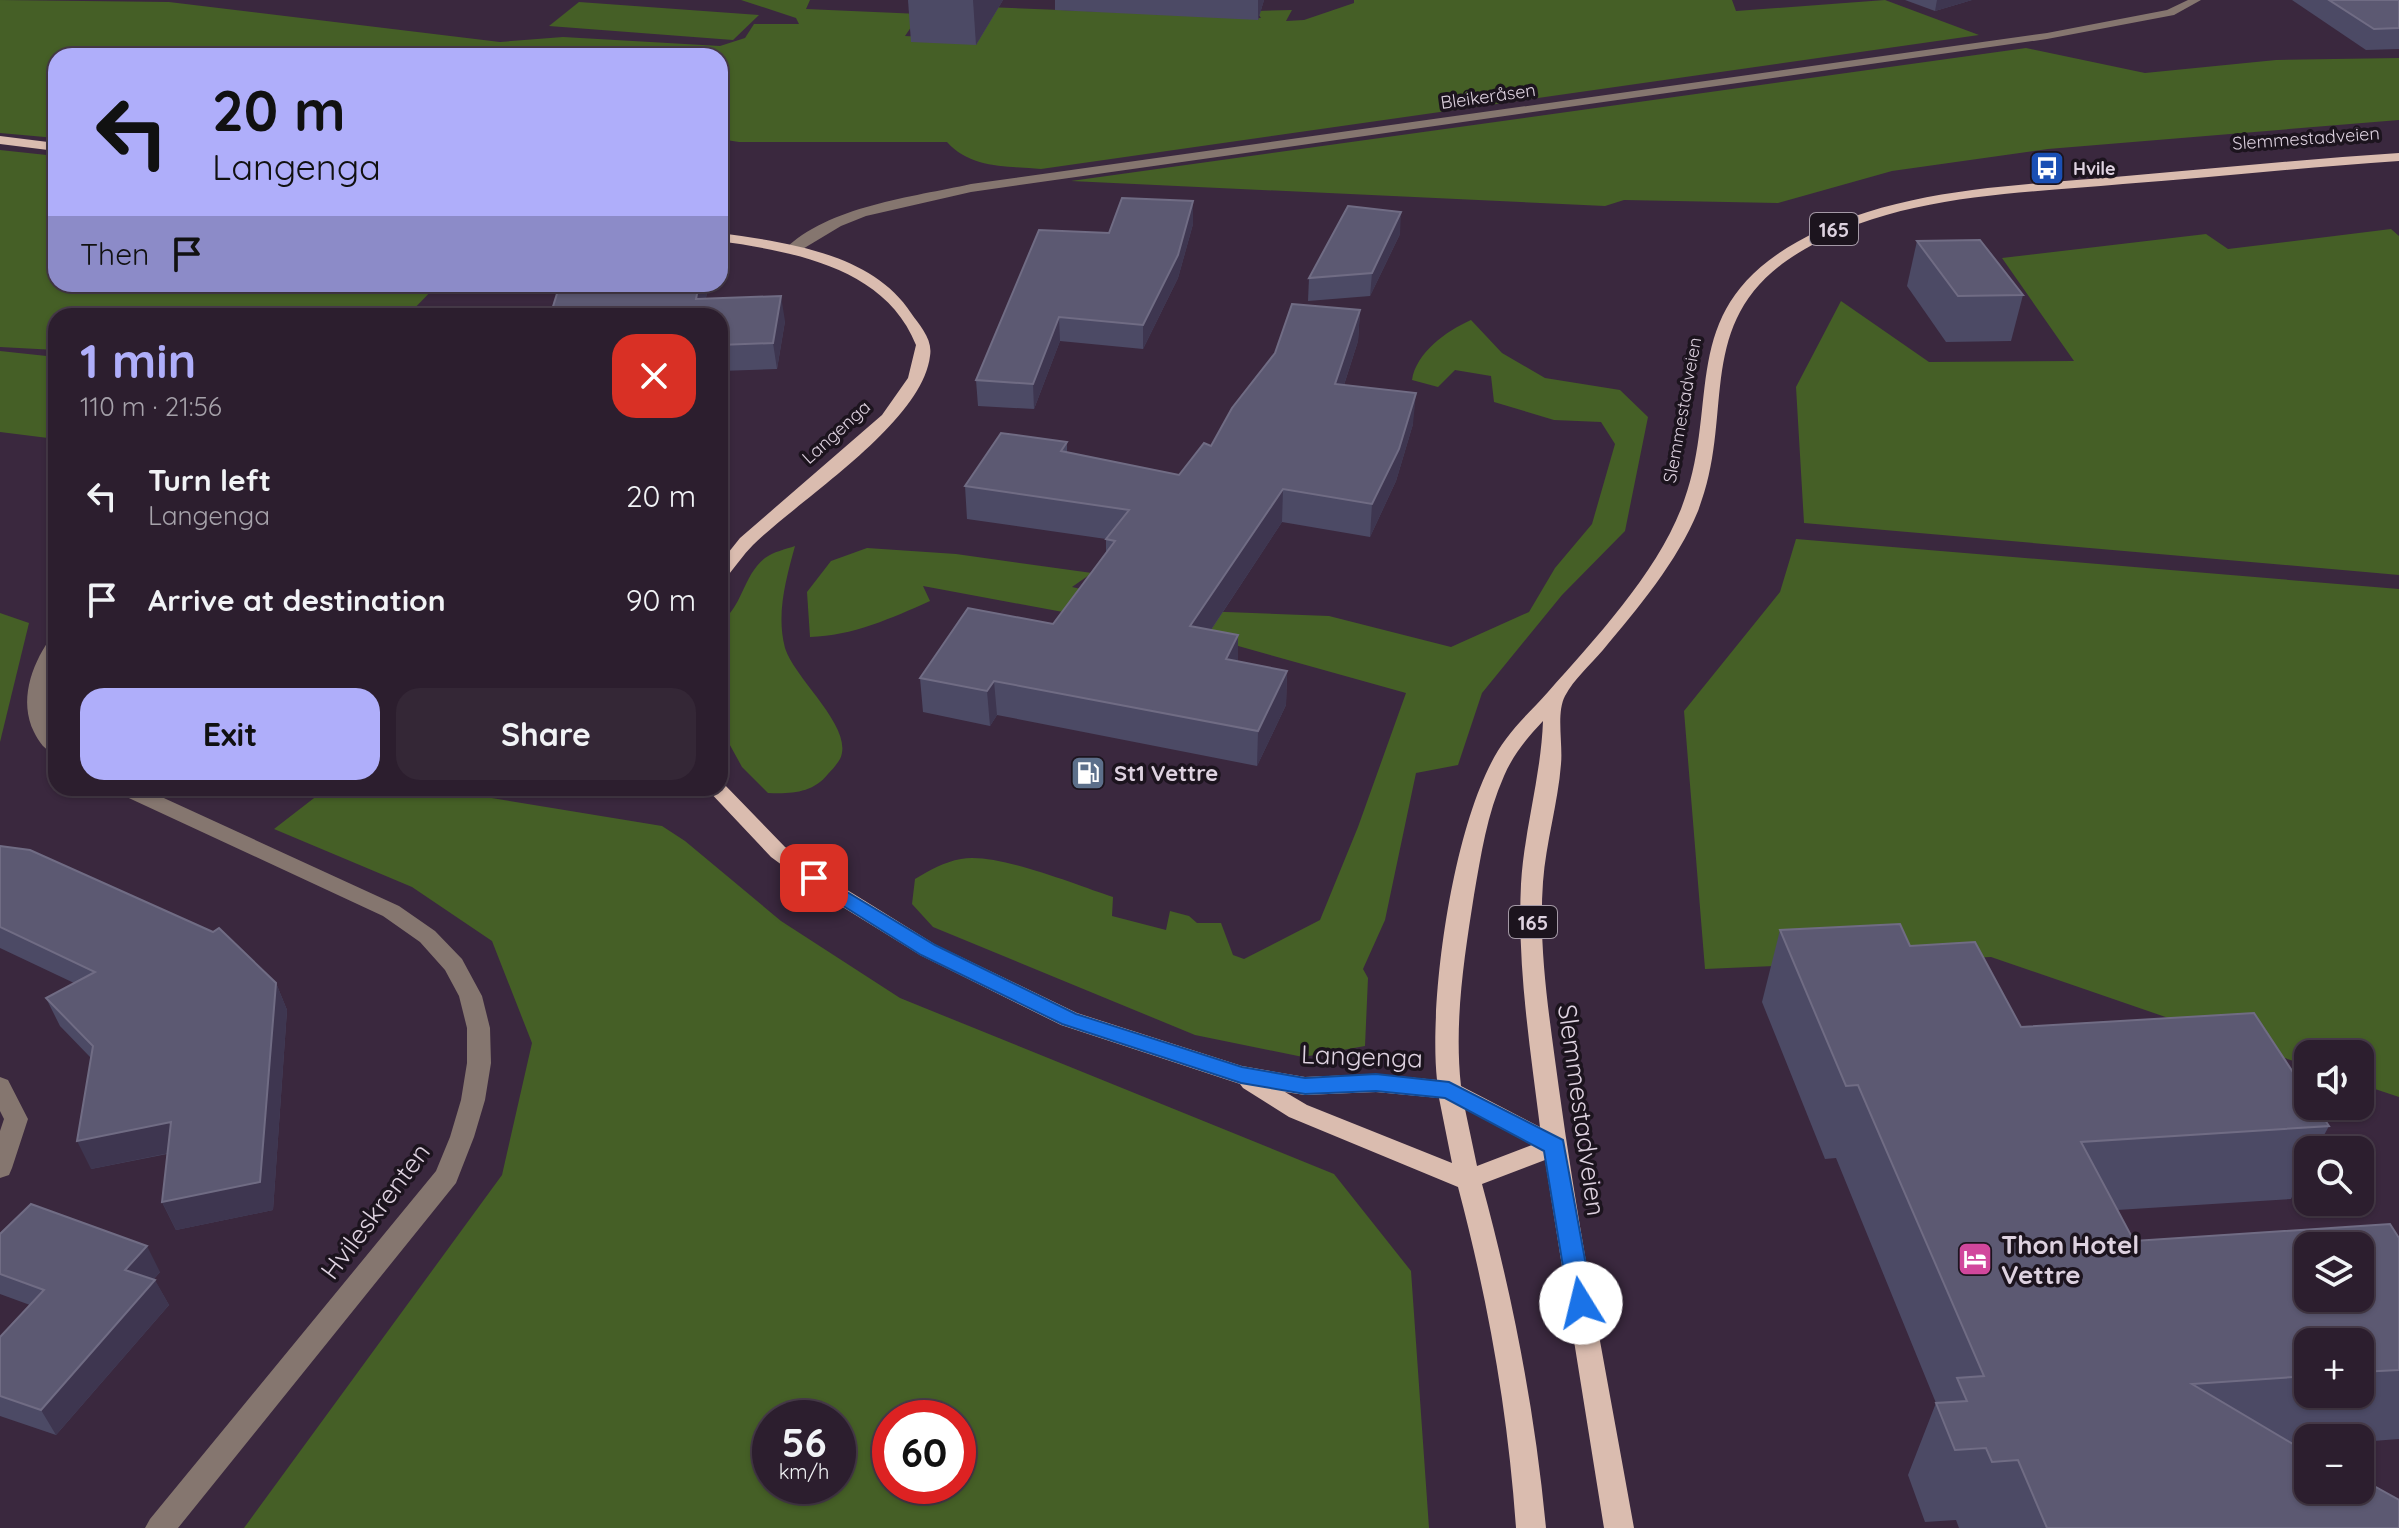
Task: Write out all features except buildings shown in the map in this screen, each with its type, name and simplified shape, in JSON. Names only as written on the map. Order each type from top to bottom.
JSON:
[{"type":"main road","points":[[0,140],[48,146]]},
{"type":"main road","name":"Slemmestadveien","points":[[1531,1528],[1524,1433],[1496,1284],[1467,1180],[1449,1090],[1446,1010],[1477,825],[1488,789],[1505,753],[1662,561],[1686,521],[1698,480],[1715,353],[1738,300],[1787,255],[1846,225],[1944,201],[2062,185],[2399,157]]},
{"type":"main road","name":"Langenga","points":[[728,238],[791,250],[845,268],[880,287],[905,309],[923,346],[916,377],[890,415],[746,542],[728,564]]},
{"type":"main road","name":"Slemmestadveien","points":[[1553,698],[1551,765],[1532,883],[1535,992],[1555,1146],[1619,1528]]},
{"type":"main road","name":"Langenga","points":[[724,796],[778,852],[828,888],[928,950],[1069,1019],[1241,1075],[1305,1086],[1376,1083],[1449,1090],[1555,1146]]},
{"type":"main road","name":"Langenga","points":[[1241,1075],[1298,1111],[1467,1180]]},
{"type":"main road","points":[[1467,1180],[1555,1146]]},
{"type":"street","name":"Bleikeråsen","points":[[791,250],[836,223],[862,213],[971,188],[2047,36],[2170,13],[2196,0]]},
{"type":"street","points":[[48,655],[41,675],[38,704],[42,730],[48,738]]},
{"type":"street","name":"Hvileskrenten","points":[[142,796],[393,912],[404,920],[453,961],[466,982],[475,1006],[481,1060],[465,1133],[447,1176],[160,1528]]},
{"type":"street","points":[[0,1086],[16,1119],[0,1168]]},
{"type":"green space","points":[[0,0],[169,2],[500,42],[563,37],[720,46],[745,38],[754,24],[799,24],[796,18],[741,0],[810,0],[806,9],[920,14],[905,36],[963,39],[987,7],[1261,18],[1256,11],[1292,10],[1286,21],[1304,20],[1354,3],[1354,0],[1732,0],[1736,11],[1885,0],[1979,35],[1041,169],[979,162],[947,142],[728,140],[728,48],[48,48],[48,137],[0,133]]},
{"type":"green space","points":[[579,2],[759,15],[733,40],[549,26]]},
{"type":"green space","points":[[2026,48],[2145,73],[2276,60],[2399,58],[2399,120],[2048,149],[1892,171],[1778,203],[1624,200],[1605,206],[1071,181]]},
{"type":"green space","points":[[0,150],[48,155],[48,292],[430,292],[415,308],[48,308],[48,350],[0,347]]},
{"type":"green space","points":[[2391,229],[2399,236],[2399,575],[1804,523],[1796,387],[1841,301],[1929,362],[2074,361],[2002,258],[2206,234],[2228,249]]},
{"type":"green space","points":[[1471,320],[1502,353],[1545,378],[1620,390],[1648,417],[1625,531],[1562,595],[1482,693],[1458,765],[1416,773],[1385,920],[1363,969],[1368,978],[1365,1046],[1303,1057],[1195,1035],[933,927],[912,904],[915,879],[949,862],[976,858],[1037,871],[1113,897],[1112,916],[1166,930],[1170,911],[1189,916],[1197,923],[1221,923],[1233,955],[1244,959],[1320,920],[1358,827],[1406,693],[1224,642],[923,586],[930,601],[856,630],[810,637],[807,592],[831,561],[867,548],[956,554],[1092,573],[1072,587],[1174,610],[1329,616],[1451,647],[1529,612],[1555,568],[1592,524],[1615,444],[1601,422],[1554,420],[1494,402],[1491,376],[1455,370],[1438,387],[1412,380],[1426,352],[1452,330]]},
{"type":"green space","points":[[0,351],[48,356],[48,438],[0,432]]},
{"type":"green space","points":[[1796,539],[2399,589],[2399,1097],[2374,1089],[2374,1040],[2294,1040],[2294,1061],[1991,957],[1705,969],[1684,711],[1780,592]]},
{"type":"green space","points":[[795,546],[782,609],[785,648],[832,719],[842,747],[840,759],[816,785],[793,792],[768,793],[742,767],[728,742],[728,615],[752,573],[772,554]]},
{"type":"green space","points":[[0,613],[29,623],[0,742]]},
{"type":"green space","points":[[317,796],[479,796],[662,826],[685,841],[781,921],[900,998],[1334,1174],[1411,1271],[1429,1528],[244,1528],[502,1175],[532,1043],[492,941],[412,887],[274,829]]},
{"type":"place","name":"Hvile","points":[[2047,168]]},
{"type":"place","name":"St1 Vettre","points":[[1088,773]]},
{"type":"place","name":"Thon Hotel Vettre","points":[[1975,1259]]},
{"type":"route","points":[[814,878],[928,950],[1069,1019],[1241,1075],[1305,1086],[1376,1083],[1449,1090],[1555,1146],[1581,1303]]}]
